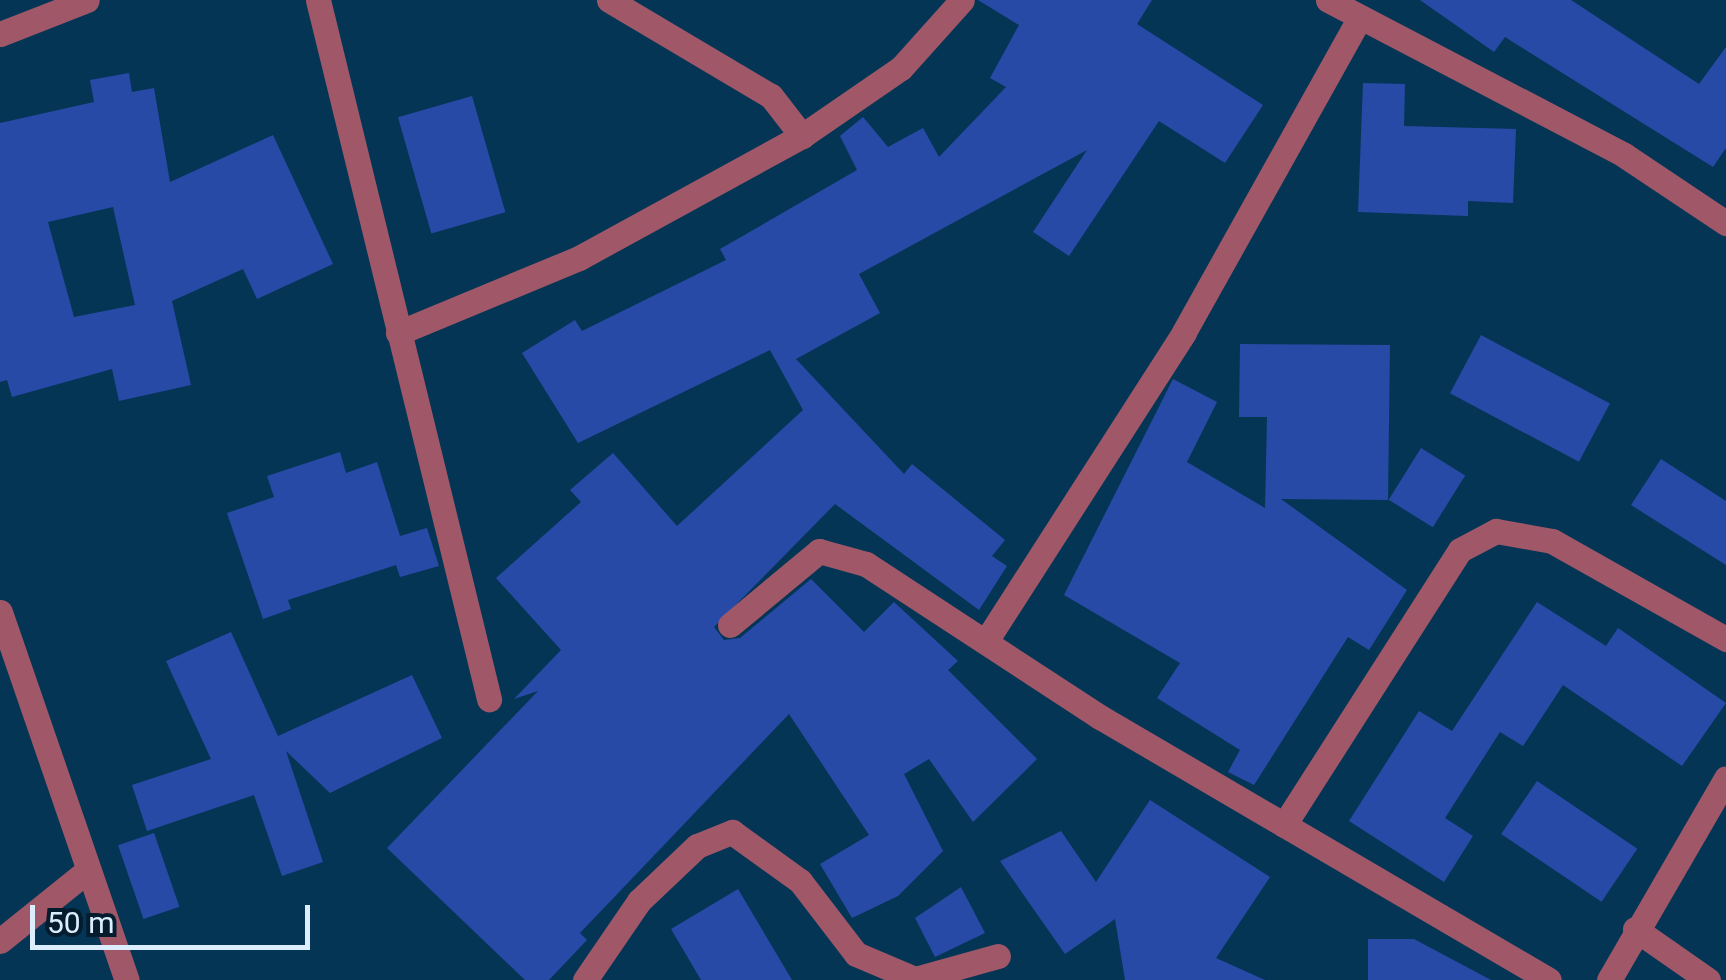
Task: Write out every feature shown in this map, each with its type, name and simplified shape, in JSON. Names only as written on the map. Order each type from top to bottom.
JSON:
[{"type":"street","points":[[0,34],[87,0]]},
{"type":"street","points":[[318,0],[489,699]]},
{"type":"street","points":[[609,0],[771,96],[802,136]]},
{"type":"street","points":[[398,334],[578,258],[802,136],[901,68],[962,0]]},
{"type":"street","points":[[1328,0],[1624,154],[1726,224]]},
{"type":"street","points":[[986,642],[1184,332],[1360,19]]},
{"type":"street","points":[[1284,825],[1460,550],[1496,531],[1552,540],[1726,639]]},
{"type":"street","points":[[730,625],[818,552],[866,564],[1284,825],[1550,980]]},
{"type":"street","points":[[0,612],[127,980]]},
{"type":"street","points":[[1610,980],[1635,930],[1726,778]]},
{"type":"street","points":[[585,980],[639,902],[697,846],[732,832],[800,881],[856,954],[915,979],[998,956]]},
{"type":"street","points":[[0,941],[87,870]]},
{"type":"street","points":[[1635,930],[1708,980]]},
{"type":"building","points":[[978,0],[1152,0],[1137,24],[1263,105],[1225,163],[1159,121],[1069,256],[1033,232],[1087,150],[859,274],[880,313],[796,359],[904,474],[912,464],[1005,540],[992,556],[1007,566],[979,610],[835,504],[714,627],[724,640],[740,638],[811,579],[864,632],[894,602],[958,661],[948,670],[1037,759],[973,822],[929,759],[904,774],[943,851],[898,896],[852,918],[820,864],[869,835],[789,714],[580,933],[587,940],[549,980],[525,980],[387,848],[538,691],[514,699],[561,650],[496,578],[581,502],[570,490],[613,453],[677,526],[803,410],[770,350],[578,443],[522,353],[575,320],[582,331],[726,260],[720,249],[857,170],[840,136],[863,117],[888,147],[923,128],[939,157],[1006,87],[990,78],[1019,25]]},
{"type":"building","points":[[1420,0],[1571,0],[1699,84],[1726,47],[1726,148],[1713,167],[1505,37],[1494,52]]},
{"type":"building","points":[[129,73],[132,92],[154,88],[170,182],[273,135],[333,264],[257,299],[243,269],[172,301],[191,385],[119,401],[112,369],[12,397],[7,380],[0,382],[0,123],[94,102],[90,80]],"holes":[[[113,207],[135,305],[74,317],[48,222]]]},
{"type":"building","points":[[1363,83],[1405,84],[1404,126],[1516,129],[1513,203],[1468,201],[1468,216],[1358,212]]},
{"type":"building","points":[[472,96],[505,212],[431,234],[398,117]]},
{"type":"building","points":[[1481,335],[1610,404],[1579,462],[1450,393]]},
{"type":"building","points":[[1240,344],[1390,345],[1388,500],[1281,499],[1407,590],[1369,650],[1348,637],[1254,785],[1228,772],[1240,750],[1157,698],[1180,663],[1064,595],[1173,379],[1217,402],[1187,462],[1265,508],[1267,417],[1239,417]]},
{"type":"building","points":[[1421,448],[1465,476],[1433,527],[1389,500]]},
{"type":"building","points":[[340,452],[346,473],[377,462],[400,536],[427,528],[439,566],[400,577],[396,565],[288,600],[291,609],[263,619],[227,513],[274,497],[267,476]]},
{"type":"building","points":[[1661,459],[1726,501],[1726,565],[1631,505]]},
{"type":"building","points":[[1537,602],[1606,646],[1618,628],[1726,703],[1682,766],[1563,685],[1523,746],[1500,732],[1445,818],[1473,836],[1444,882],[1349,821],[1419,711],[1452,731]]},
{"type":"building","points":[[231,632],[278,736],[412,675],[442,738],[330,793],[286,751],[323,862],[282,876],[254,795],[147,831],[132,785],[211,759],[166,661]]},
{"type":"building","points":[[1537,781],[1637,849],[1602,902],[1501,834]]},
{"type":"building","points":[[1150,800],[1270,877],[1216,958],[1265,980],[1125,980],[1115,919],[1065,954],[1000,861],[1061,831],[1096,882]]},
{"type":"building","points":[[154,833],[179,907],[143,919],[118,845]]},
{"type":"building","points":[[961,887],[985,933],[935,957],[915,918]]},
{"type":"building","points":[[738,889],[792,980],[701,980],[671,929]]},
{"type":"building","points":[[1368,939],[1414,939],[1491,980],[1368,980]]}]
